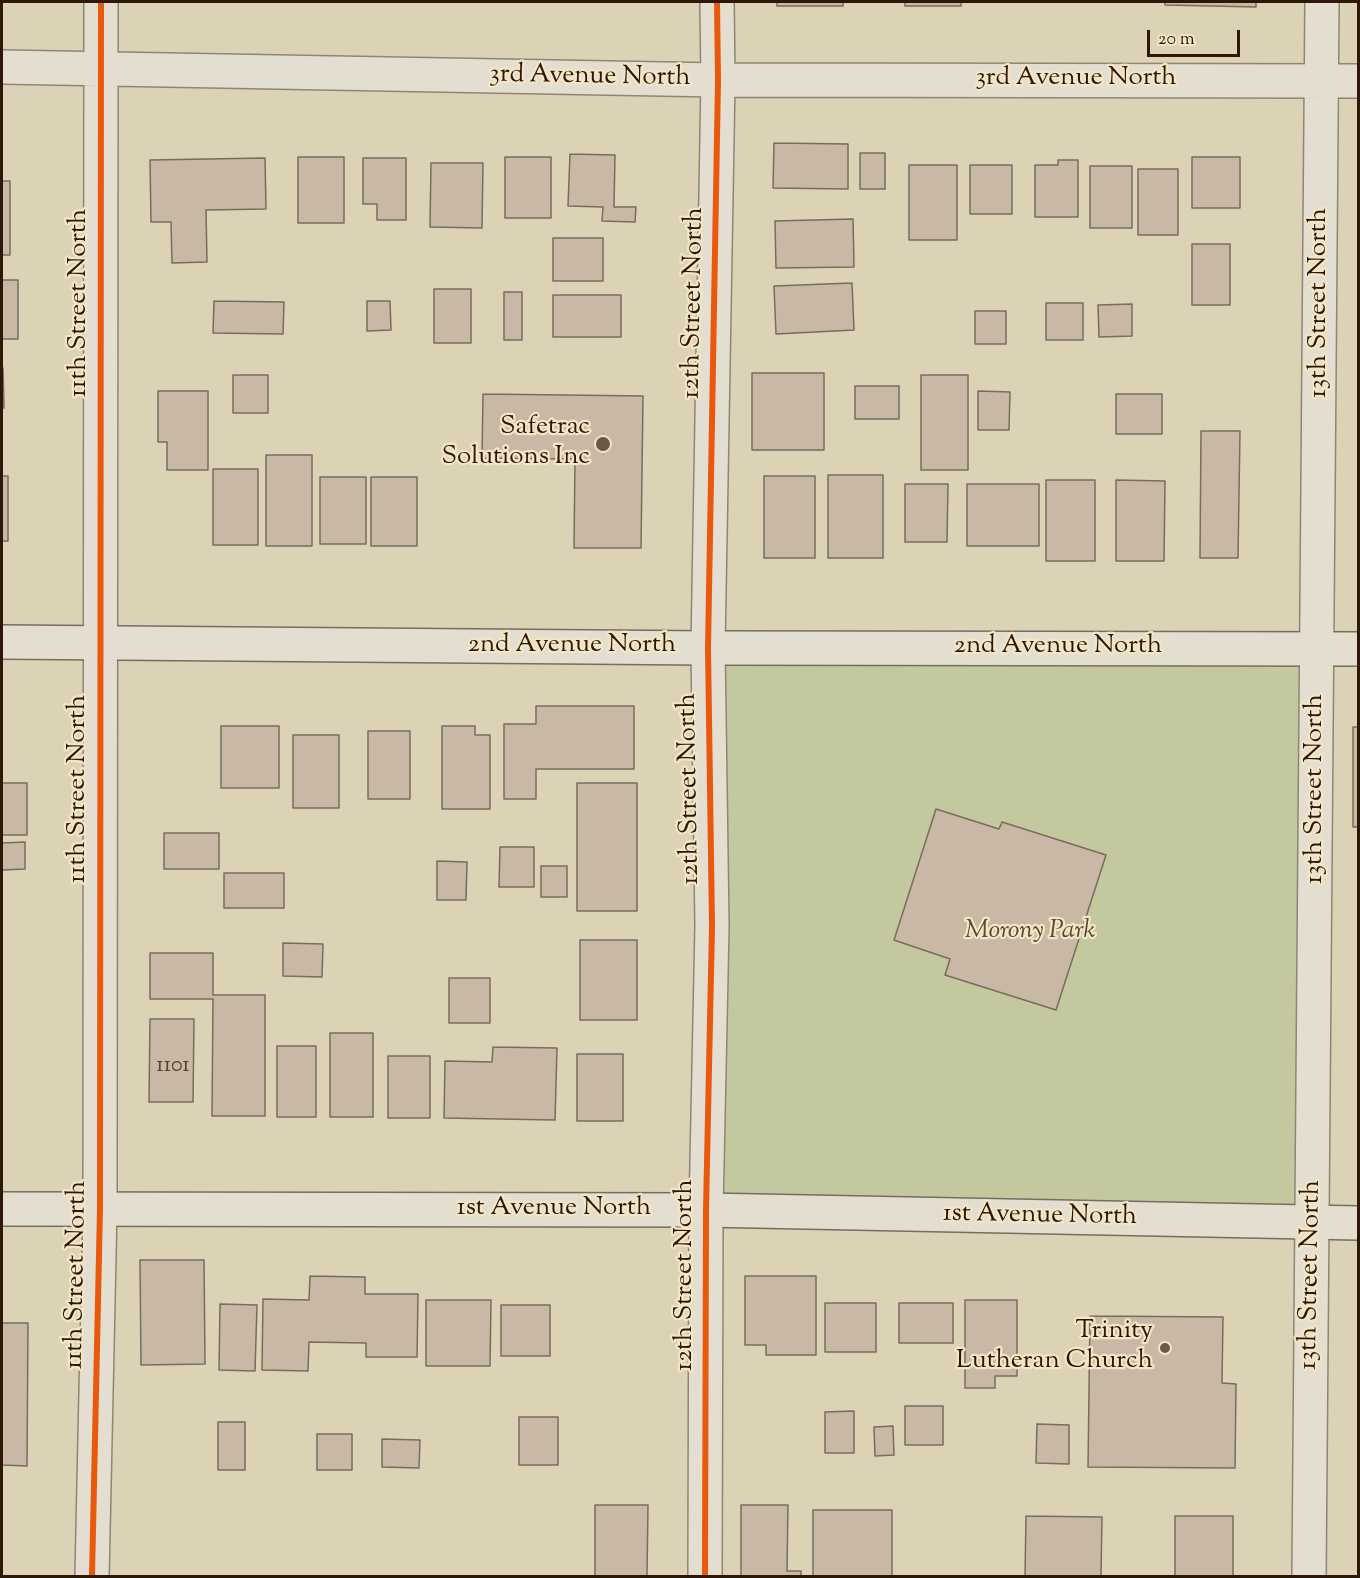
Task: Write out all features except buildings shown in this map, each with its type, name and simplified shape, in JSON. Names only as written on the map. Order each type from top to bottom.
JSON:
[{"type":"street","name":"11th Street North","points":[[92,1576],[100,1209],[101,2]]},
{"type":"street","name":"12th Street North","points":[[705,1576],[706,1210],[712,926],[708,648],[718,80],[717,2]]},
{"type":"street","name":"13th Street North","points":[[1309,1576],[1322,2]]},
{"type":"street","name":"3rd Avenue North","points":[[2,67],[718,80],[1359,81]]},
{"type":"street","name":"2nd Avenue North","points":[[2,642],[708,648],[1359,649]]},
{"type":"street","name":"1st Avenue North","points":[[2,1209],[706,1210],[1359,1224]]},
{"type":"green space","name":"Morony Park","points":[[708,648],[1318,648],[1313,1223],[706,1210]]},
{"type":"cycle path","points":[[92,1576],[100,1209],[101,2]]},
{"type":"cycle path","points":[[705,1576],[706,1210],[712,926],[708,648],[718,80],[717,2]]},
{"type":"place","name":"Safetrac Solutions Inc","points":[[603,444]]},
{"type":"place","name":"Trinity Lutheran Church","points":[[1165,1348]]}]
